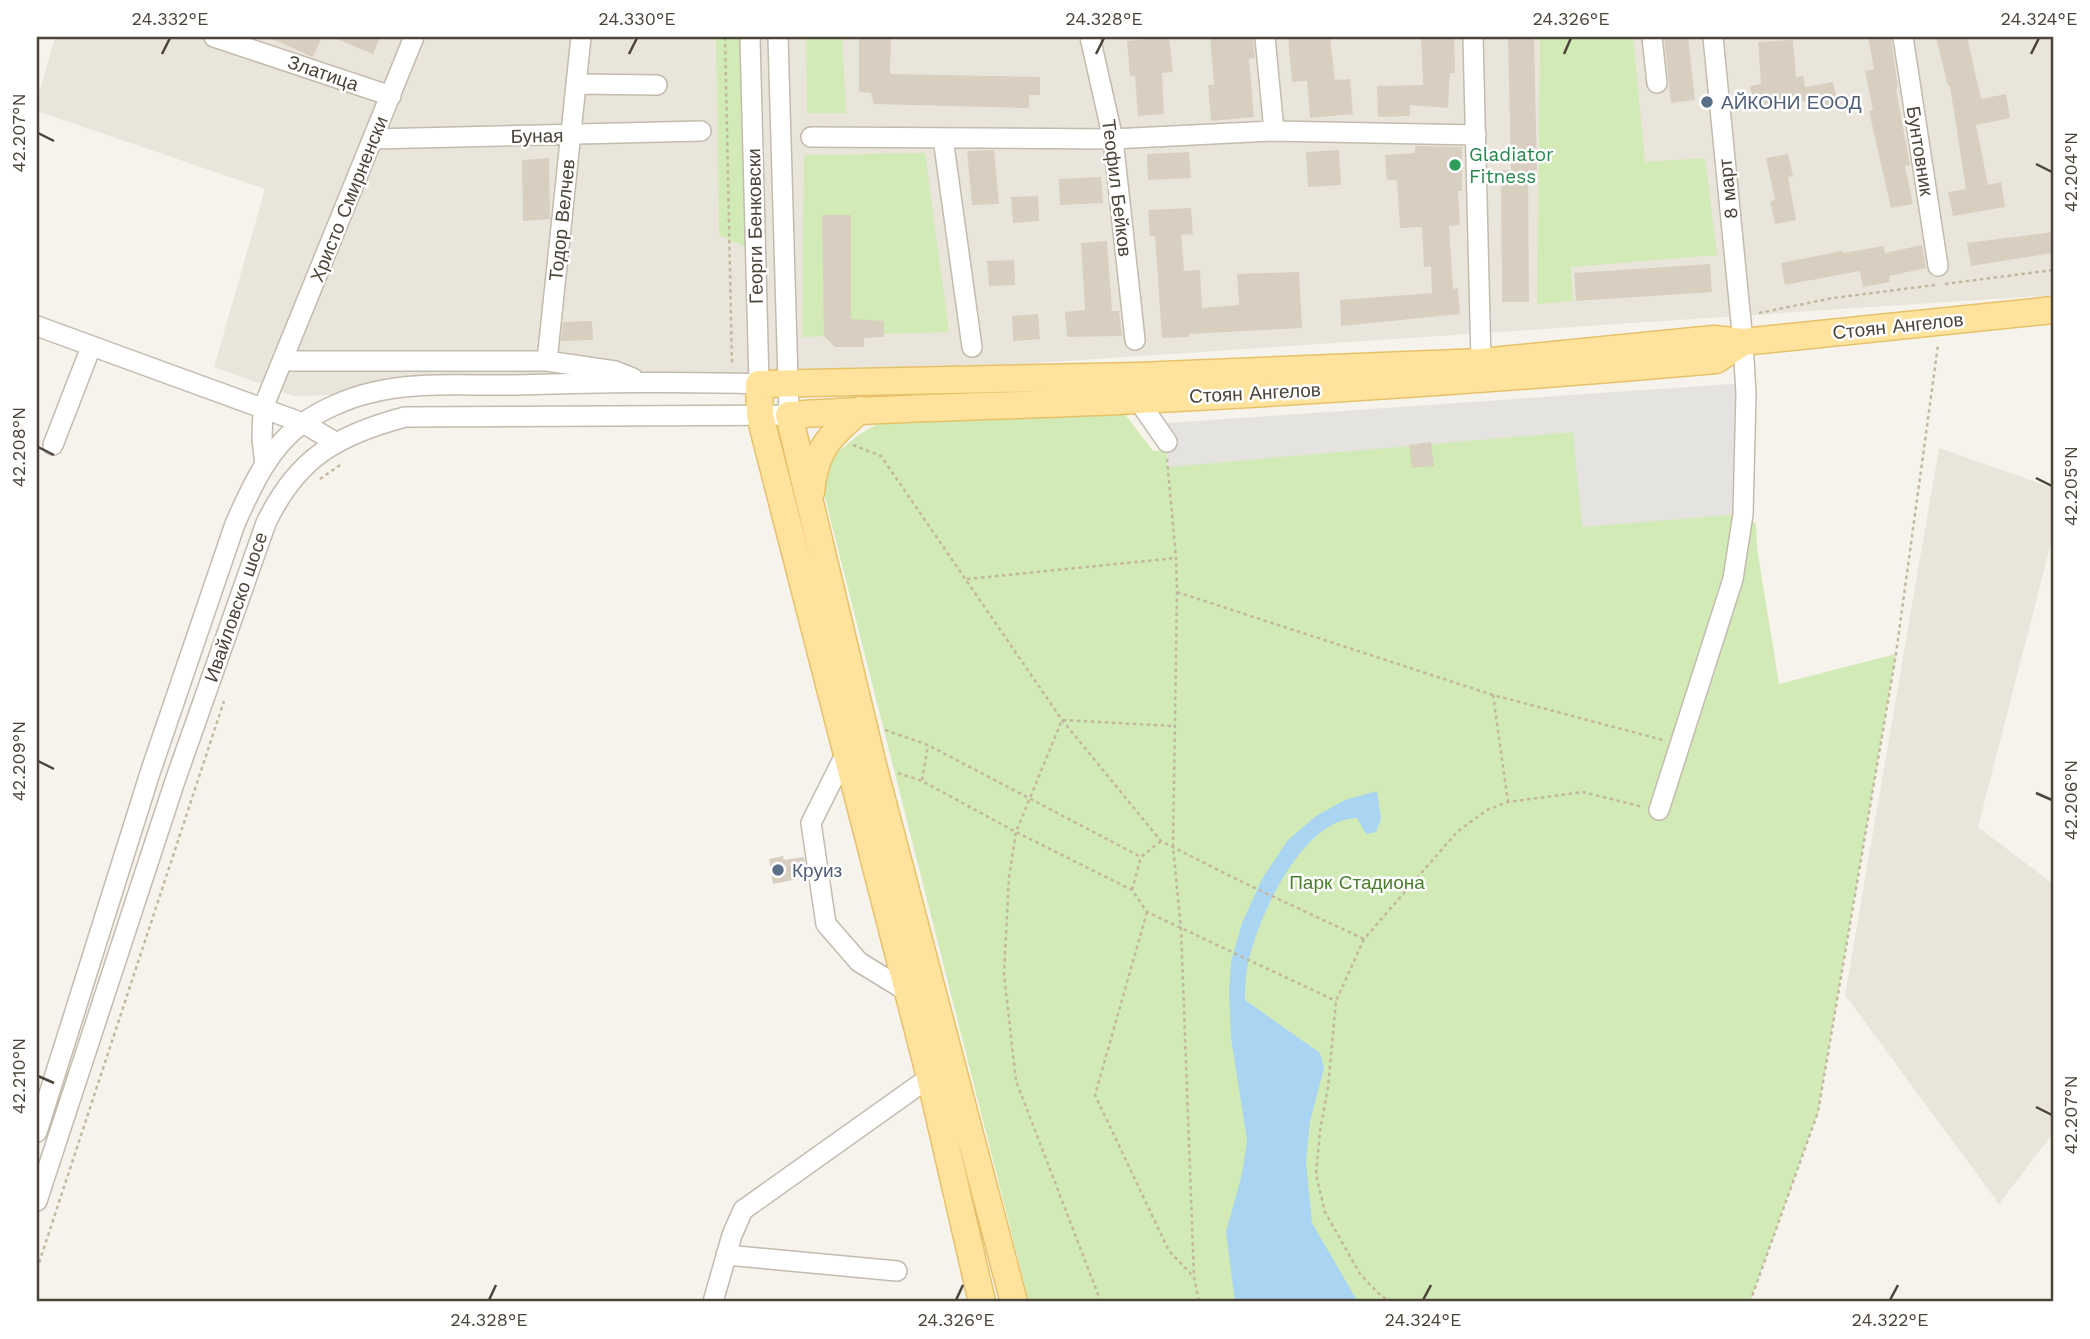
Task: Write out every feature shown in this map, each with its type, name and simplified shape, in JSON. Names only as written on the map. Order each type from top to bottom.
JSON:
[{"type":"main road","name":"Стоян Ангелов","points":[[759,384],[1137,376],[1481,362],[1714,339],[1742,329],[1941,321],[2053,310]]},
{"type":"main road","name":"Стоян Ангелов","points":[[789,415],[1139,400],[1483,380],[1716,360],[1742,329]]},
{"type":"main road","name":"Георги Бенковски","points":[[759,384],[760,416],[908,992],[982,1302]]},
{"type":"main road","points":[[810,504],[813,475],[820,451],[860,410]]},
{"type":"main road","points":[[789,415],[873,765],[1014,1302]]},
{"type":"street","name":"Златица","points":[[214,37],[391,96]]},
{"type":"street","name":"Христо Смирненски","points":[[262,408],[414,37]]},
{"type":"street","name":"Тодор Велчев","points":[[547,361],[580,37]]},
{"type":"street","name":"Георги Бенковски","points":[[750,37],[759,384]]},
{"type":"street","name":"Георги Бенковски","points":[[778,37],[789,415]]},
{"type":"street","name":"Теофил Бейков","points":[[1090,37],[1113,139],[1135,340]]},
{"type":"street","points":[[1265,37],[1274,131]]},
{"type":"street","points":[[1474,37],[1481,362]]},
{"type":"street","points":[[1652,37],[1657,83]]},
{"type":"street","name":"8 март","points":[[1659,810],[1733,579],[1743,514],[1746,394],[1742,329],[1713,37]]},
{"type":"street","name":"Бунтовник","points":[[1903,37],[1938,266]]},
{"type":"street","points":[[576,84],[657,85]]},
{"type":"street","name":"Буная","points":[[373,139],[701,131]]},
{"type":"street","points":[[811,137],[1113,139],[1274,131],[1476,135]]},
{"type":"street","points":[[943,138],[972,347]]},
{"type":"street","points":[[37,326],[303,423],[335,442]]},
{"type":"street","points":[[53,445],[90,347]]},
{"type":"street","points":[[283,361],[547,361],[615,371],[645,383]]},
{"type":"street","name":"Ивайловско шосе","points":[[37,1132],[150,773],[235,524],[265,465],[283,442],[303,423],[338,405],[370,393],[413,386],[759,384]]},
{"type":"street","points":[[1139,400],[1167,442]]},
{"type":"street","points":[[262,408],[265,465]]},
{"type":"street","name":"Стоян Ангелов","points":[[760,416],[789,415]]},
{"type":"street","name":"Ивайловско шосе","points":[[37,1201],[175,782],[266,523],[290,480],[335,442],[371,426],[405,417],[760,416]]},
{"type":"street","points":[[846,754],[811,823],[826,924],[859,962],[908,992]]},
{"type":"street","points":[[150,773],[175,782]]},
{"type":"street","points":[[713,1302],[726,1255],[743,1210],[929,1077]]},
{"type":"street","points":[[726,1255],[897,1271]]},
{"type":"path","points":[[725,37],[732,383]]},
{"type":"path","points":[[1742,329],[1833,298],[2053,271]]},
{"type":"path","points":[[1750,1302],[1818,1112],[1896,654],[1941,321]]},
{"type":"path","points":[[831,437],[881,456],[1062,720],[1161,841],[1364,939]]},
{"type":"path","points":[[1167,442],[1177,558],[1172,848],[1181,929],[1194,1277],[1199,1302]]},
{"type":"path","points":[[319,480],[345,461]]},
{"type":"path","points":[[967,579],[1177,558]]},
{"type":"path","points":[[1177,592],[1493,695],[1679,744]]},
{"type":"path","points":[[37,1269],[228,690]]},
{"type":"path","points":[[1493,695],[1508,802]]},
{"type":"path","points":[[1062,720],[1173,726]]},
{"type":"path","points":[[1062,720],[1016,832],[1009,877],[1004,974],[1016,1081],[1101,1302]]},
{"type":"path","points":[[863,722],[928,745],[1141,857]]},
{"type":"path","points":[[922,781],[928,745]]},
{"type":"path","points":[[873,765],[922,781],[1132,890],[1147,912],[1336,1001]]},
{"type":"path","points":[[1392,1302],[1381,1296],[1360,1274],[1325,1212],[1315,1174],[1328,1087],[1336,1001],[1364,939],[1457,832],[1487,810],[1508,802],[1583,793],[1659,810]]},
{"type":"path","points":[[1132,890],[1141,857],[1161,841]]},
{"type":"path","points":[[1147,912],[1095,1095],[1169,1251],[1194,1277]]},
{"type":"shaded area","points":[[55,37],[2053,37],[2053,295],[795,379],[759,384],[294,396],[214,367],[265,189],[37,111],[37,102]]},
{"type":"shaded area","points":[[1745,383],[1743,514],[1582,527],[1573,432],[1167,467],[1167,442],[1154,424]]},
{"type":"shaded area","points":[[1939,448],[2053,488],[2053,544],[2051,543],[1978,827],[2053,884],[2053,1133],[1999,1204],[1845,995]]},
{"type":"green space","points":[[716,37],[740,37],[745,247],[719,235]]},
{"type":"green space","points":[[806,37],[842,37],[846,113],[807,113]]},
{"type":"green space","points":[[1540,37],[1633,37],[1645,162],[1705,158],[1717,255],[1571,267],[1573,301],[1537,304]]},
{"type":"green space","points":[[925,153],[949,332],[802,337],[804,155]]},
{"type":"green space","name":"Парк Стадиона","points":[[1124,413],[1153,451],[1574,432],[1756,523],[1757,548],[1779,684],[1896,654],[1818,1112],[1750,1302],[1029,1302],[821,482],[833,456],[857,436],[884,420]]},
{"type":"water","points":[[1377,791],[1381,819],[1376,832],[1366,834],[1357,818],[1338,822],[1320,833],[1289,868],[1257,933],[1248,963],[1245,987],[1245,1000],[1320,1053],[1324,1068],[1310,1121],[1306,1162],[1312,1223],[1358,1302],[1235,1302],[1226,1232],[1242,1174],[1247,1140],[1231,1038],[1231,962],[1242,923],[1262,879],[1288,840],[1316,816],[1345,800]]},
{"type":"building","points":[[268,37],[322,37],[313,57]]},
{"type":"building","points":[[332,37],[380,37],[373,54]]},
{"type":"building","points":[[859,37],[891,37],[890,74],[1040,77],[1040,95],[1029,95],[1029,108],[874,104],[871,93],[859,92]]},
{"type":"building","points":[[1169,37],[1173,72],[1162,73],[1164,114],[1138,116],[1135,76],[1130,76],[1127,41]]},
{"type":"building","points":[[1210,37],[1253,37],[1255,58],[1249,59],[1254,117],[1211,121],[1208,85],[1214,85]]},
{"type":"building","points":[[1288,37],[1330,37],[1335,80],[1350,79],[1353,114],[1310,118],[1307,81],[1292,82]]},
{"type":"building","points":[[1421,37],[1454,37],[1455,73],[1450,73],[1448,108],[1410,105],[1410,116],[1378,117],[1377,86],[1423,85]]},
{"type":"building","points":[[1508,37],[1534,37],[1537,170],[1528,170],[1529,302],[1502,302],[1501,170],[1511,170]]},
{"type":"building","points":[[1664,37],[1688,37],[1695,100],[1671,103]]},
{"type":"building","points":[[1868,37],[1891,37],[1896,89],[1910,165],[1905,166],[1913,204],[1891,208],[1869,111],[1873,110],[1865,71],[1874,69]]},
{"type":"building","points":[[1936,37],[1967,37],[1981,99],[2006,94],[2010,118],[1976,125],[1988,185],[2001,182],[2005,207],[1953,216],[1948,192],[1966,189],[1950,86]]},
{"type":"building","points":[[1793,40],[1796,77],[1803,76],[1805,87],[1833,82],[1838,104],[1816,109],[1814,99],[1755,110],[1750,86],[1761,84],[1758,42]]},
{"type":"building","points":[[1415,146],[1462,147],[1462,191],[1458,191],[1460,225],[1449,226],[1453,289],[1458,288],[1460,314],[1341,326],[1340,300],[1432,293],[1431,266],[1424,267],[1422,227],[1400,228],[1397,180],[1387,180],[1385,155],[1415,153]]},
{"type":"building","points":[[994,150],[999,204],[972,205],[967,151]]},
{"type":"building","points":[[1339,150],[1341,185],[1308,187],[1306,152]]},
{"type":"building","points":[[1189,152],[1191,178],[1148,180],[1147,154]]},
{"type":"building","points":[[1788,154],[1793,176],[1788,177],[1796,220],[1775,224],[1770,201],[1775,200],[1766,158]]},
{"type":"building","points":[[549,158],[550,219],[523,221],[522,160]]},
{"type":"building","points":[[1101,177],[1103,203],[1060,205],[1059,179]]},
{"type":"building","points":[[1038,196],[1039,221],[1013,223],[1011,197]]},
{"type":"building","points":[[1191,208],[1193,234],[1181,235],[1184,271],[1200,270],[1202,308],[1239,305],[1237,274],[1299,272],[1302,328],[1162,338],[1155,236],[1150,236],[1148,210]]},
{"type":"building","points":[[822,215],[851,215],[851,319],[884,321],[884,337],[864,338],[864,347],[835,347],[824,336]]},
{"type":"building","points":[[2053,232],[2053,253],[1971,266],[1967,243]]},
{"type":"building","points":[[1107,241],[1112,311],[1119,311],[1122,336],[1067,337],[1065,312],[1085,310],[1081,243]]},
{"type":"building","points":[[1922,245],[1926,268],[1889,276],[1890,282],[1863,287],[1860,271],[1785,285],[1781,263],[1842,251],[1843,253],[1884,246],[1885,253]]},
{"type":"building","points":[[1014,260],[1015,285],[989,286],[987,261]]},
{"type":"building","points":[[1710,264],[1712,292],[1576,301],[1574,273]]},
{"type":"building","points":[[1038,314],[1040,339],[1013,341],[1012,316]]},
{"type":"building","points":[[592,321],[593,340],[561,341],[563,322]]},
{"type":"building","points":[[1431,442],[1434,466],[1412,468],[1409,445]]},
{"type":"building","points":[[783,856],[784,860],[804,857],[807,877],[773,884],[769,859]]},
{"type":"place","name":"АЙКОНИ ЕООД","points":[[1707,102]]},
{"type":"place","name":"Gladiator Fitness","points":[[1455,165]]},
{"type":"place","name":"Круиз","points":[[778,870]]}]
